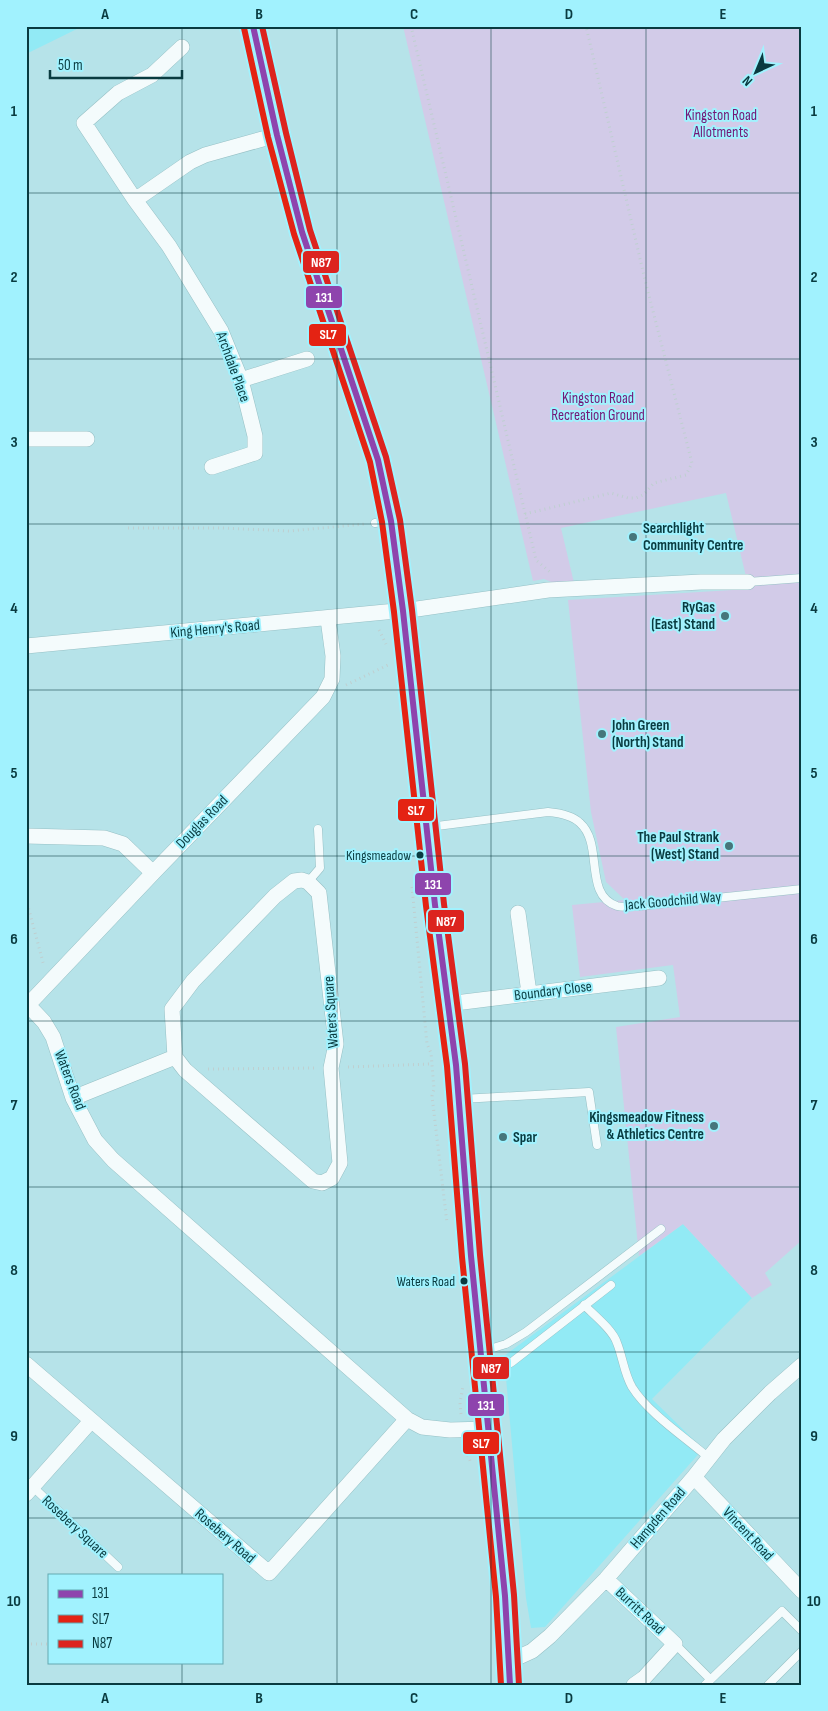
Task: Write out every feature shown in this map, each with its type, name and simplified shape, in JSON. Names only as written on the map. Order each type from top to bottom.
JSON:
[{"type":"main road","points":[[253,26],[277,136],[309,255],[378,460],[383,522],[403,611],[459,1099],[471,1256],[505,1596],[510,1685]]},
{"type":"street","name":"Archdale Place","points":[[182,47],[152,75],[118,93],[84,123],[135,200],[169,246],[221,331],[241,380],[255,436],[255,453],[212,467]]},
{"type":"street","points":[[135,200],[190,162],[205,155],[277,136]]},
{"type":"street","points":[[241,380],[308,359]]},
{"type":"street","points":[[26,439],[87,438]]},
{"type":"street","name":"King Henry's Road","points":[[26,646],[403,611],[548,590],[701,582],[748,582]]},
{"type":"street","name":"Douglas Road","points":[[27,1006],[323,697],[332,680],[333,656],[328,619]]},
{"type":"street","points":[[26,836],[104,838],[123,844],[153,873]]},
{"type":"street","points":[[73,1098],[175,1057],[172,1010],[194,980],[274,896],[294,881],[302,880],[308,882]]},
{"type":"street","name":"Waters Square","points":[[175,1057],[185,1070],[313,1181],[322,1183],[332,1178],[340,1162],[331,1068],[336,1044],[322,910],[319,893],[308,882]]},
{"type":"street","points":[[518,914],[529,993]]},
{"type":"street","name":"Boundary Close","points":[[447,1004],[659,978]]},
{"type":"street","name":"Waters Road","points":[[27,1006],[44,1022],[54,1037],[73,1098],[95,1140],[113,1160],[407,1420],[422,1427],[450,1430],[488,1429]]},
{"type":"street","name":"Rosebery Road","points":[[26,1364],[269,1573],[407,1420]]},
{"type":"street","name":"Hampden Road","points":[[508,1662],[532,1651],[550,1636],[606,1579],[694,1477],[724,1439],[770,1392],[802,1365]]},
{"type":"street","points":[[29,1490],[90,1421]]},
{"type":"street","name":"Vincent Road","points":[[694,1477],[802,1591]]},
{"type":"street","name":"Burritt Road","points":[[606,1579],[675,1644],[644,1678],[634,1685]]},
{"type":"lane","points":[[748,582],[802,578]]},
{"type":"lane","name":"Jack Goodchild Way","points":[[427,827],[548,812],[564,814],[580,822],[590,836],[599,891],[607,901],[618,907],[802,889]]},
{"type":"lane","points":[[308,882],[320,868],[318,829]]},
{"type":"lane","points":[[459,1099],[589,1092],[597,1145]]},
{"type":"lane","points":[[481,1351],[506,1344],[526,1332],[661,1229]]},
{"type":"lane","points":[[483,1374],[499,1370],[512,1362],[611,1285]]},
{"type":"lane","points":[[584,1305],[612,1334],[617,1343],[627,1378],[633,1389],[652,1410],[709,1458]]},
{"type":"lane","name":"Rosebery Square","points":[[29,1490],[118,1567]]},
{"type":"lane","points":[[675,1644],[707,1682],[782,1611],[802,1631]]},
{"type":"lane","points":[[768,1685],[802,1651]]},
{"type":"path","points":[[411,26],[536,560],[550,572],[548,590]]},
{"type":"path","points":[[525,514],[611,493],[628,498],[636,498],[654,483],[686,475],[692,463],[645,280],[586,26]]},
{"type":"path","points":[[128,528],[223,528],[289,531],[383,522]]},
{"type":"path","points":[[323,697],[394,663]]},
{"type":"path","points":[[411,890],[426,1035],[432,1064],[434,1089],[432,1096],[447,1223]]},
{"type":"path","points":[[26,899],[48,984]]},
{"type":"path","points":[[185,1070],[331,1068],[432,1064]]},
{"type":"path","points":[[26,1644],[48,1644]]},
{"type":"shaded area","points":[[26,26],[83,26],[26,54]]},
{"type":"shaded area","points":[[683,1224],[752,1298],[652,1399],[703,1449],[545,1627],[531,1628],[526,1598],[504,1356]]},
{"type":"green space","points":[[403,26],[802,26],[802,1240],[765,1273],[772,1285],[752,1298],[683,1224],[639,1256],[616,1027],[680,1017],[673,965],[580,977],[572,905],[625,900],[606,882],[591,812],[568,600],[749,589],[726,493],[561,528],[574,583],[556,584],[544,579],[533,581]]},
{"type":"transit line","name":"131","points":[[253,26],[277,135],[302,232],[378,460],[391,521],[403,611],[435,905],[456,1065],[471,1256],[505,1596],[510,1685]]},
{"type":"transit line","name":"N87","points":[[262,26],[310,230],[386,457],[400,520],[412,610],[444,904],[465,1064],[480,1255],[514,1595],[519,1685]]},
{"type":"transit line","name":"SL7","points":[[244,28],[268,137],[294,234],[370,462],[382,522],[394,612],[426,906],[447,1066],[462,1257],[496,1597],[501,1685]]},
{"type":"place","name":"Searchlight Community Centre","points":[[633,537]]},
{"type":"place","name":"RyGas (East) Stand","points":[[725,616]]},
{"type":"place","name":"John Green (North) Stand","points":[[602,734]]},
{"type":"place","name":"The Paul Strank (West) Stand","points":[[729,846]]},
{"type":"place","name":"Kingsmeadow","points":[[420,855]]},
{"type":"place","name":"Kingsmeadow Fitness & Athletics Centre","points":[[714,1126]]},
{"type":"place","name":"Spar","points":[[503,1137]]},
{"type":"place","name":"Waters Road","points":[[464,1281]]},
{"type":"park label","name":"Kingston Road Allotments","points":[[721,124]]},
{"type":"park label","name":"Kingston Road Recreation Ground","points":[[598,406]]}]
